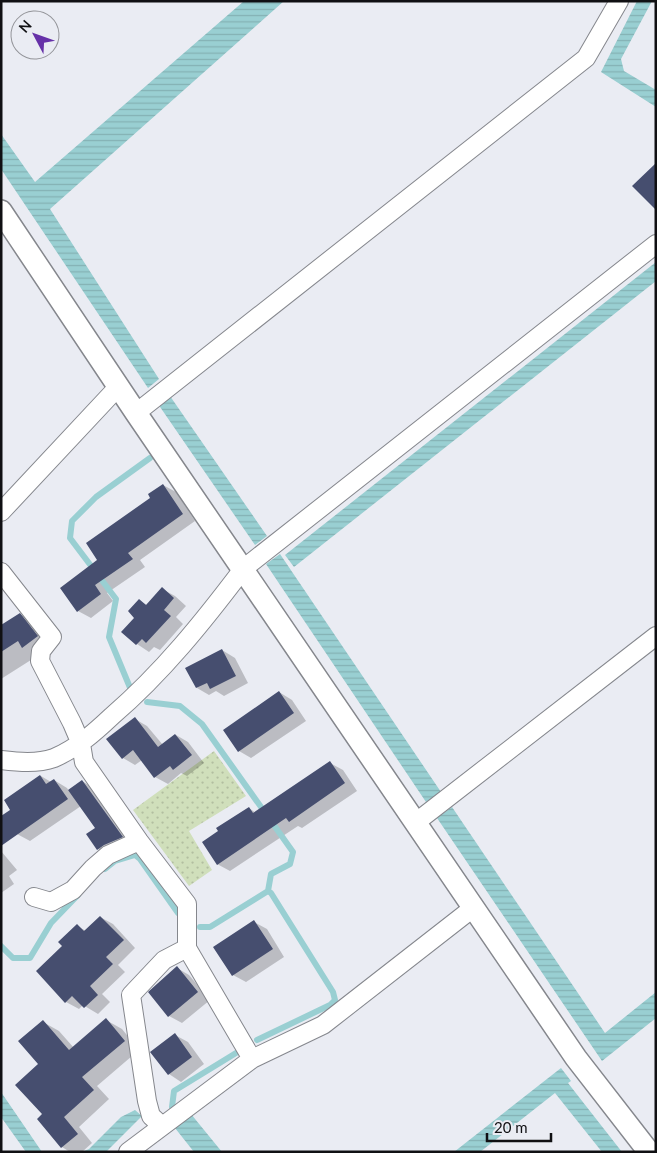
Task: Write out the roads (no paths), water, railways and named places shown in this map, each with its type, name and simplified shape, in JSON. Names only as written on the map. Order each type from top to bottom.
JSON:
[{"type":"street","points":[[136,413],[586,58],[619,1]]},
{"type":"street","points":[[1,211],[118,387],[576,1058],[649,1152]]},
{"type":"street","points":[[1,760],[28,762],[52,758],[81,744],[145,687],[198,628],[243,569],[656,244]]},
{"type":"street","points":[[1,512],[118,387]]},
{"type":"street","points":[[1,572],[52,636],[41,651],[40,661],[72,723],[81,744],[84,762],[139,841],[187,904],[187,948],[252,1059]]},
{"type":"street","points":[[415,823],[656,636]]},
{"type":"street","points":[[34,897],[50,902],[72,890],[93,868],[108,856],[139,841]]},
{"type":"street","points":[[128,1152],[252,1059],[323,1024],[473,908]]},
{"type":"street","points":[[162,1126],[151,1116],[147,1101],[131,995],[164,960],[187,948]]},
{"type":"water","points":[[244,1],[284,1],[50,209],[159,379],[148,388],[1,169],[1,134],[35,182]]},
{"type":"water","points":[[637,1],[652,1],[621,59],[624,71],[656,90],[656,107],[601,72]]},
{"type":"water","points":[[656,262],[656,281],[294,567],[285,555]]},
{"type":"water","points":[[170,396],[267,536],[255,545],[158,404]]},
{"type":"water","points":[[280,554],[441,792],[426,802],[266,564]]},
{"type":"water","points":[[452,807],[605,1033],[656,992],[656,1018],[602,1061],[437,818]]},
{"type":"water","points":[[561,1068],[571,1081],[568,1083],[622,1152],[602,1152],[555,1093],[480,1152],[454,1152]]},
{"type":"water","points":[[1,1092],[42,1152],[26,1152],[1,1117]]},
{"type":"water","points":[[135,1110],[142,1116],[106,1152],[82,1152],[89,1149],[121,1117]]},
{"type":"water","points":[[191,1114],[222,1152],[194,1152],[175,1128]]},
{"type":"waterway","points":[[131,690],[109,637],[116,599],[70,538],[72,521],[96,497],[150,458]]},
{"type":"waterway","points":[[147,702],[180,706],[202,724],[293,852],[290,864],[271,874],[268,891]]},
{"type":"waterway","points":[[105,869],[115,861],[135,855],[140,859],[178,913]]},
{"type":"waterway","points":[[200,927],[210,927],[268,891],[333,992],[335,1000],[330,1005],[257,1040]]},
{"type":"waterway","points":[[1,946],[13,958],[30,958],[51,923],[78,895]]},
{"type":"waterway","points":[[172,1107],[174,1091],[236,1053]]}]
